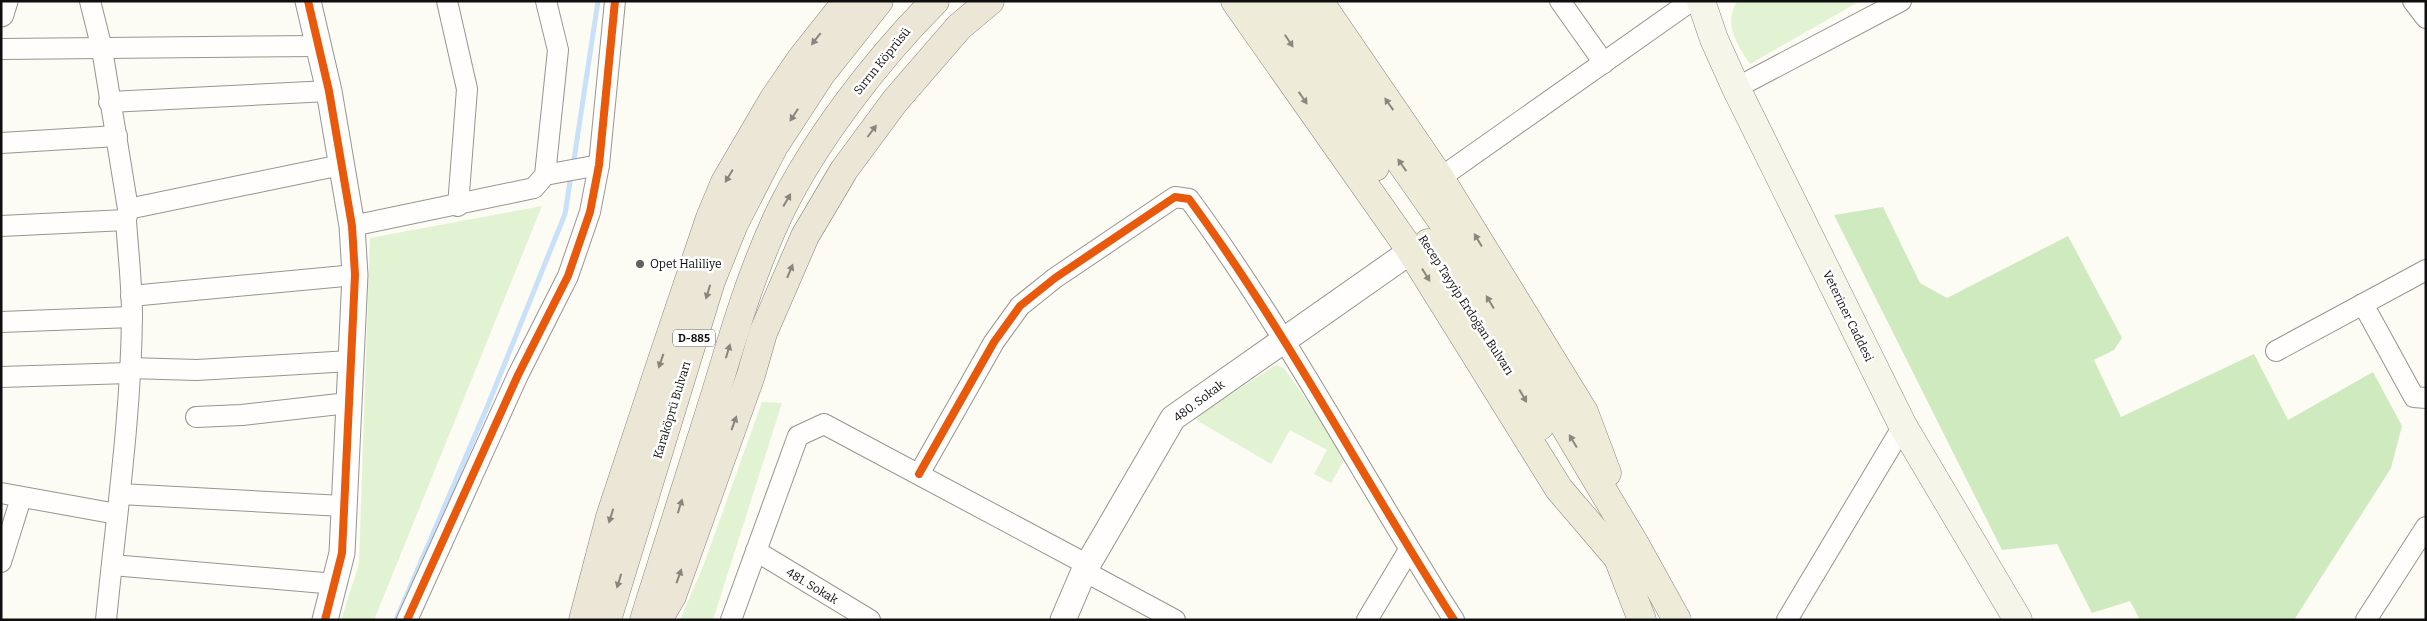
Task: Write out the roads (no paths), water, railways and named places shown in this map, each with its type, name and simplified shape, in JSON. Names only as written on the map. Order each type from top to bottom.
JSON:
[{"type":"highway","points":[[583,620],[610,517],[658,369],[710,218],[725,182],[773,100],[801,59],[847,1]]},
{"type":"highway","name":"Karaköprü Bulvarı","points":[[607,620],[718,264],[734,224],[774,146],[821,74],[879,1]]},
{"type":"highway","name":"Sırrın Köprüsü","points":[[644,620],[750,287],[779,214],[817,149],[851,99],[899,37],[934,1]]},
{"type":"highway","points":[[658,620],[672,596],[751,375],[763,333],[805,236],[844,170],[895,101],[959,27],[990,1]]},
{"type":"main road","points":[[1235,1],[1411,251],[1559,490],[1627,552],[1688,620]]},
{"type":"main road","name":"Recep Tayyip Erdoğan Bulvarı","points":[[1261,1],[1420,231],[1627,552],[1677,620]]},
{"type":"main road","name":"Recep Tayyip Erdoğan Bulvarı","points":[[1287,1],[1444,224],[1627,552],[1653,620]]},
{"type":"main road","points":[[1319,1],[1440,178],[1584,412],[1627,552],[1642,620]]},
{"type":"main road","name":"Veteriner Caddesi","points":[[1703,5],[1736,88],[1903,426],[2018,620]]},
{"type":"street","points":[[90,1],[102,50],[116,136],[127,215],[132,296],[129,370],[106,620]]},
{"type":"street","points":[[308,1],[329,91],[352,226],[355,275],[342,552],[326,620]]},
{"type":"street","points":[[446,1],[467,89],[458,206]]},
{"type":"street","points":[[352,226],[458,206],[534,188],[545,175],[558,50],[546,1]]},
{"type":"street","points":[[407,620],[518,374],[568,276],[590,212],[599,165],[616,1]]},
{"type":"street","points":[[1560,1],[1604,63]]},
{"type":"street","points":[[1736,88],[1901,1]]},
{"type":"street","points":[[2413,1],[2426,18]]},
{"type":"street","points":[[1440,178],[1604,63],[1703,5]]},
{"type":"street","points":[[1,49],[102,50],[318,46]]},
{"type":"street","points":[[109,102],[329,91]]},
{"type":"street","points":[[1,143],[116,136]]},
{"type":"street","points":[[1,226],[127,215],[341,165]]},
{"type":"street","points":[[545,175],[599,165]]},
{"type":"street","points":[[919,474],[994,342],[1020,306],[1055,278],[1175,197],[1189,199],[1235,261],[1409,550],[1454,620]]},
{"type":"street","name":"480. Sokak","points":[[1063,620],[1086,568],[1173,418],[1411,251]]},
{"type":"street","points":[[2276,351],[2426,270]]},
{"type":"street","points":[[132,296],[355,275]]},
{"type":"street","points":[[2363,304],[2414,397],[2426,398]]},
{"type":"street","points":[[1,322],[132,318]]},
{"type":"street","points":[[1,377],[129,370],[197,370],[350,361]]},
{"type":"street","points":[[196,417],[242,415],[348,402]]},
{"type":"street","points":[[730,620],[798,436],[824,424],[919,474],[1174,620]]},
{"type":"street","points":[[1787,620],[1903,426]]},
{"type":"street","points":[[1,494],[21,498],[118,504],[343,506]]},
{"type":"street","points":[[1,562],[21,498]]},
{"type":"street","points":[[2366,620],[2426,527]]},
{"type":"street","points":[[1367,620],[1409,550]]},
{"type":"street","name":"481. Sokak","points":[[756,551],[870,620]]},
{"type":"street","points":[[112,565],[336,584]]},
{"type":"waterway","points":[[573,166],[598,1]]},
{"type":"waterway","points":[[396,620],[488,405],[565,214],[571,175]]},
{"type":"place","name":"Opet Haliliye","points":[[640,264]]}]
